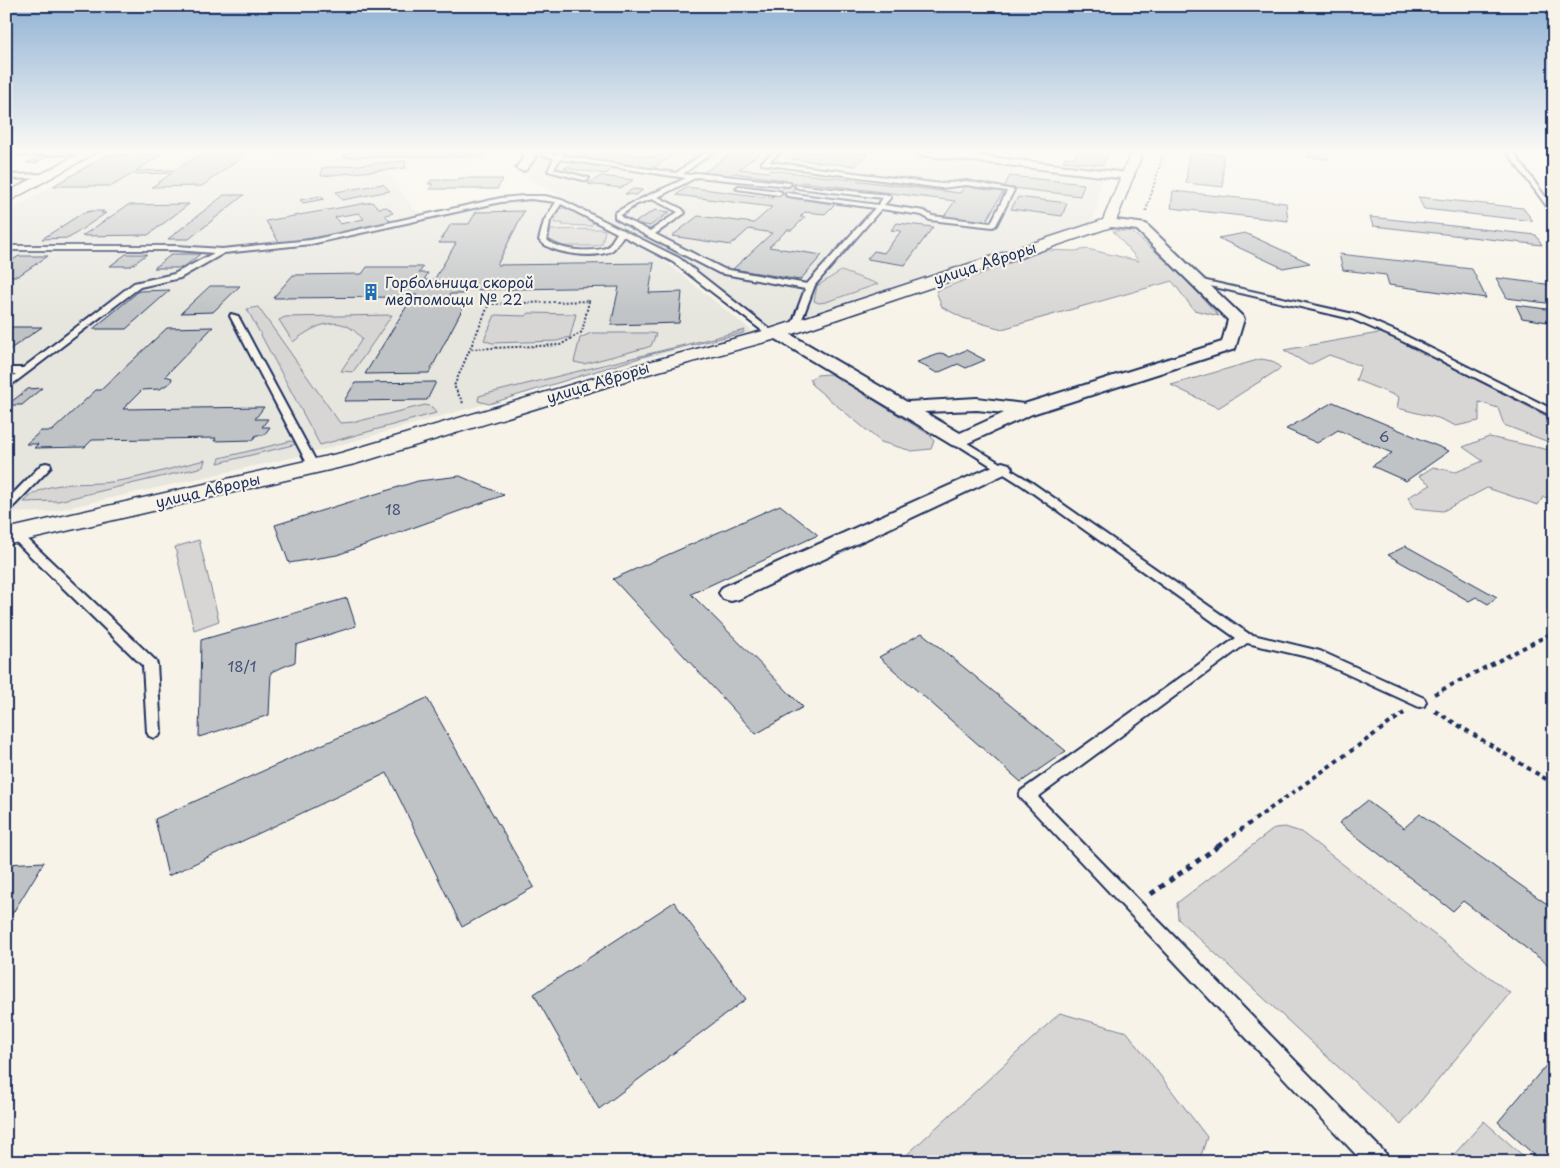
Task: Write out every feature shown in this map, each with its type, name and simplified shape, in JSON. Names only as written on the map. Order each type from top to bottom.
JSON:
[{"type":"street","points":[[781,332],[959,441],[1026,410],[1229,345],[1236,319],[1141,227],[1108,223],[1115,207]]},
{"type":"street","name":"улица Авроры","points":[[11,536],[347,459],[641,370],[781,332],[1108,223]]},
{"type":"street","points":[[904,408],[977,404],[1026,410]]},
{"type":"street","points":[[731,593],[1002,468]]},
{"type":"lane","points":[[6,248],[176,248],[222,251],[311,242],[471,207]]},
{"type":"lane","points":[[556,207],[546,221],[543,240],[545,244],[562,250],[607,250],[611,248],[622,231]]},
{"type":"lane","points":[[571,207],[676,260],[781,332],[810,286],[880,207]]},
{"type":"lane","points":[[629,207],[617,214],[618,218],[722,271],[810,286]]},
{"type":"lane","points":[[649,235],[682,213],[673,207]]},
{"type":"lane","points":[[877,207],[924,213],[930,218],[993,225],[1003,207]]},
{"type":"lane","points":[[6,386],[137,284],[177,276],[222,251]]},
{"type":"lane","points":[[1196,280],[1355,317],[1401,336],[1554,414]]},
{"type":"lane","points":[[234,316],[314,467]]},
{"type":"lane","points":[[6,371],[26,371]]},
{"type":"lane","points":[[959,441],[1035,490],[1245,638],[1314,654],[1419,702]]},
{"type":"lane","points":[[6,508],[46,466]]},
{"type":"lane","points":[[11,536],[150,664],[154,732]]},
{"type":"lane","points":[[1245,638],[1027,796],[1378,1162]]},
{"type":"path","points":[[464,404],[454,386],[469,349],[490,304],[589,301],[582,332],[560,345],[469,349]]},
{"type":"path","points":[[1134,906],[1419,702],[1554,632]]},
{"type":"path","points":[[1419,702],[1554,784]]},
{"type":"shaded area","points":[[17,207],[412,207],[421,213],[439,215],[480,207],[564,207],[622,235],[666,262],[753,332],[654,356],[304,455],[48,512],[6,513],[6,213]]},
{"type":"shaded area","points":[[580,207],[1096,207],[1093,222],[762,329],[671,257]]},
{"type":"shaded area","points":[[571,208],[593,223],[591,226],[554,223],[559,209]]},
{"type":"shaded area","points":[[551,230],[605,230],[602,244],[595,246],[563,246],[548,239]]},
{"type":"shaded area","points":[[1113,231],[1131,231],[1177,270],[1219,316],[1194,310],[1172,281],[1002,329],[963,318],[942,307],[936,291],[1045,250],[1075,251],[1087,249],[1139,261]]},
{"type":"shaded area","points":[[841,271],[878,284],[826,302],[819,303],[814,301],[817,286]]},
{"type":"shaded area","points":[[258,307],[340,423],[355,422],[425,405],[432,407],[436,413],[320,445],[247,309]]},
{"type":"shaded area","points":[[529,313],[576,314],[570,337],[557,341],[492,343],[484,340],[495,315],[526,316]]},
{"type":"shaded area","points":[[392,315],[353,372],[341,371],[362,339],[354,331],[337,323],[329,324],[311,330],[293,342],[279,320],[285,317]]},
{"type":"shaded area","points":[[745,330],[743,333],[652,354],[489,404],[478,401],[479,396],[486,394]]},
{"type":"shaded area","points":[[1384,332],[1554,420],[1554,444],[1504,425],[1498,408],[1479,402],[1479,421],[1456,426],[1438,418],[1397,408],[1399,397],[1356,380],[1361,366],[1329,355],[1309,365],[1284,350]]},
{"type":"shaded area","points":[[591,333],[656,334],[651,346],[584,364],[574,362],[580,338]]},
{"type":"shaded area","points":[[1261,359],[1272,361],[1281,368],[1218,408],[1171,385]]},
{"type":"shaded area","points":[[828,374],[835,376],[930,435],[934,441],[931,449],[912,451],[881,442],[812,385],[810,379],[817,375]]},
{"type":"shaded area","points":[[1489,437],[1554,451],[1554,498],[1543,497],[1538,505],[1487,488],[1443,511],[1413,508],[1408,497],[1431,485],[1419,476],[1433,467],[1456,472],[1483,461],[1463,447]]},
{"type":"shaded area","points":[[291,441],[297,444],[218,463],[220,458]]},
{"type":"shaded area","points":[[205,460],[203,467],[58,501],[24,502],[33,494],[54,486],[123,480]]},
{"type":"shaded area","points":[[199,540],[219,621],[194,630],[175,547]]},
{"type":"shaded area","points":[[1285,827],[1301,832],[1510,993],[1401,1125],[1178,919],[1177,903],[1275,828]]},
{"type":"shaded area","points":[[1060,1013],[1127,1032],[1207,1137],[1199,1162],[899,1162]]},
{"type":"shaded area","points":[[1484,1121],[1530,1162],[1452,1162],[1450,1159]]},
{"type":"building","points":[[126,207],[186,207],[148,235],[82,236]]},
{"type":"building","points":[[209,207],[230,207],[189,239],[168,239]]},
{"type":"building","points":[[347,207],[387,207],[393,213],[385,215],[392,223],[280,244],[266,221]],"holes":[[[359,213],[364,219],[340,224],[335,217]]]},
{"type":"building","points":[[768,207],[832,207],[825,214],[805,212],[800,217],[805,217],[792,230],[787,230],[769,247],[822,255],[800,280],[733,269],[772,233],[749,229],[731,245],[672,236],[698,216],[754,223],[772,207]]},
{"type":"building","points":[[951,207],[994,207],[985,223],[943,218]]},
{"type":"building","points":[[1012,207],[1066,207],[1062,216],[1011,209]]},
{"type":"building","points":[[1286,207],[1288,221],[1171,208]]},
{"type":"building","points":[[1423,207],[1523,208],[1533,221],[1424,209]]},
{"type":"building","points":[[655,210],[670,212],[650,226],[634,223]]},
{"type":"building","points":[[91,211],[104,211],[101,213],[106,213],[69,238],[42,239],[81,214]]},
{"type":"building","name":"Горбольница скорой медпомощи № 22","points":[[524,211],[497,265],[654,263],[649,293],[682,292],[679,323],[611,325],[619,287],[467,290],[464,294],[450,294],[446,301],[467,300],[429,373],[365,374],[410,301],[413,301],[417,295],[405,295],[404,297],[273,298],[293,275],[362,274],[367,267],[423,267],[419,273],[428,273],[424,280],[434,280],[456,243],[439,243],[451,224],[469,224],[476,212]]},
{"type":"building","points":[[1370,217],[1536,235],[1542,245],[1373,226]]},
{"type":"building","points":[[897,223],[933,227],[905,265],[867,259],[874,251],[884,253],[901,231],[891,230]]},
{"type":"building","points":[[1245,233],[1310,263],[1283,268],[1218,238]]},
{"type":"building","points":[[126,254],[147,254],[131,266],[110,266]]},
{"type":"building","points":[[172,254],[200,254],[183,268],[154,268]]},
{"type":"building","points":[[1339,254],[1472,269],[1486,298],[1389,285],[1386,275],[1343,270]]},
{"type":"building","points":[[19,256],[48,256],[18,276],[6,276],[6,264]]},
{"type":"building","points":[[1496,278],[1554,285],[1554,304],[1507,298]]},
{"type":"building","points":[[210,286],[240,286],[213,312],[181,313]]},
{"type":"building","points":[[170,290],[126,329],[93,329],[139,291]]},
{"type":"building","points":[[1516,305],[1554,310],[1554,323],[1522,318]]},
{"type":"building","points":[[6,327],[42,327],[6,352]]},
{"type":"building","points":[[213,327],[165,376],[172,378],[171,382],[160,389],[142,390],[123,409],[264,407],[255,419],[268,419],[262,427],[270,427],[264,435],[256,435],[253,440],[214,441],[216,438],[92,440],[85,447],[34,448],[38,444],[26,444],[41,431],[52,431],[96,390],[101,390],[167,328]]},
{"type":"building","points":[[966,350],[985,360],[966,368],[958,364],[937,373],[917,362],[942,353],[950,357]]},
{"type":"building","points":[[436,382],[427,400],[344,401],[355,383]]},
{"type":"building","points":[[42,388],[22,405],[7,405],[28,389]]},
{"type":"building","points":[[1333,402],[1449,451],[1406,481],[1372,466],[1392,453],[1338,430],[1317,443],[1286,429]]},
{"type":"building","points":[[460,476],[504,495],[337,555],[289,563],[275,525],[418,481]]},
{"type":"building","points":[[780,505],[818,535],[691,594],[803,707],[756,734],[613,579]]},
{"type":"building","points":[[1406,546],[1497,597],[1488,604],[1476,597],[1469,601],[1388,555]]},
{"type":"building","points":[[347,598],[356,626],[296,645],[295,662],[271,672],[269,715],[199,737],[201,640]]},
{"type":"building","points":[[922,633],[1066,751],[1021,782],[879,657]]},
{"type":"building","points":[[427,698],[534,887],[462,927],[387,773],[168,876],[155,819]]},
{"type":"building","points":[[1367,801],[1404,828],[1420,814],[1554,909],[1554,969],[1463,901],[1453,911],[1339,823]]},
{"type":"building","points":[[44,862],[6,924],[6,864]]},
{"type":"building","points":[[674,902],[746,999],[599,1109],[534,994]]},
{"type":"building","points":[[1554,1056],[1554,1162],[1542,1162],[1498,1122]]},
{"type":"place","name":"Горбольница скорой медпомощи № 22","points":[[371,292]]}]
